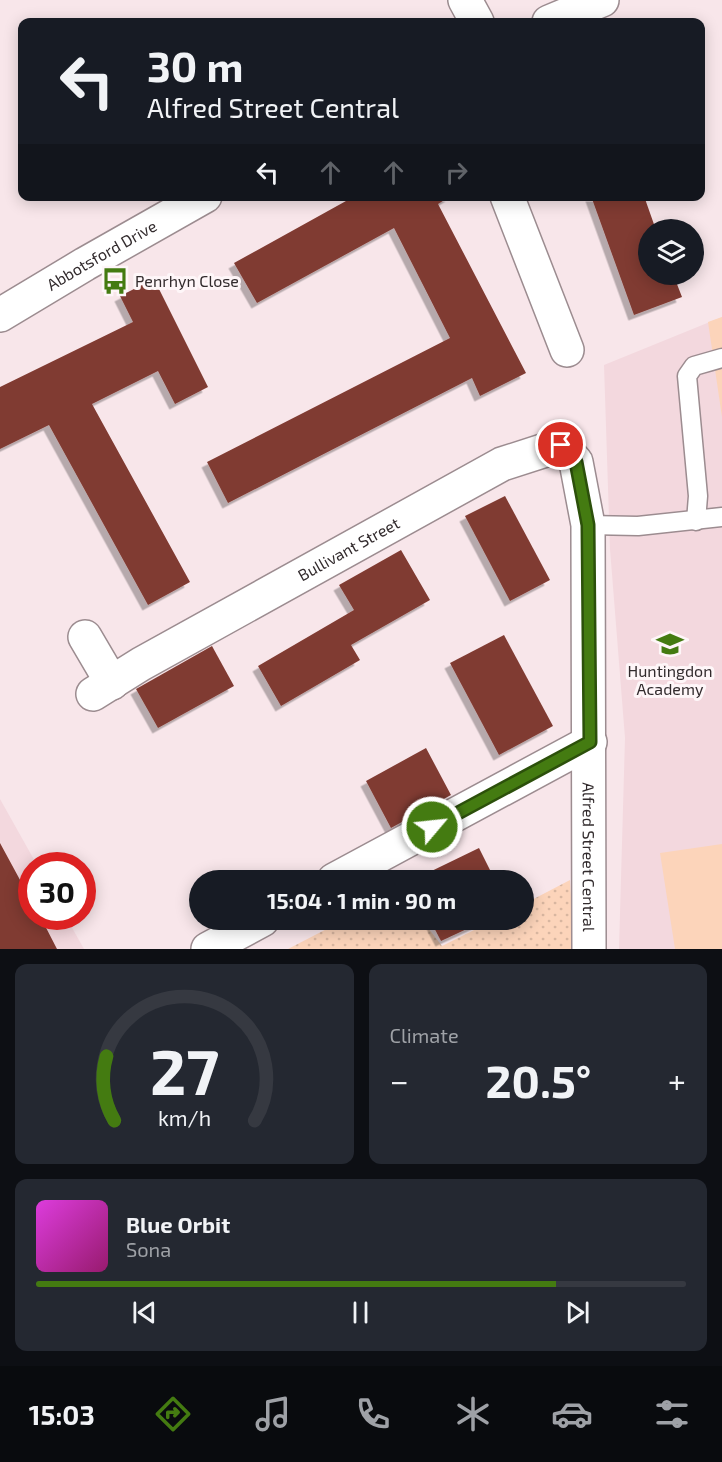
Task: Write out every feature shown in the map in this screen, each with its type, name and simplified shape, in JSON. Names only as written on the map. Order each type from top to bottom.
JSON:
[{"type":"street","points":[[465,0],[475,18]]},
{"type":"street","points":[[559,18],[602,0]]},
{"type":"street","name":"Abbotsford Drive","points":[[0,315],[197,201]]},
{"type":"street","points":[[509,201],[567,350]]},
{"type":"street","name":"Bullivant Street","points":[[86,637],[103,688],[141,664],[502,464],[561,445],[576,462],[579,476]]},
{"type":"street","name":"Alfred Street Central","points":[[579,476],[588,525],[589,949]]},
{"type":"street","points":[[353,870],[590,742]]},
{"type":"street","points":[[208,949],[243,930]]},
{"type":"lane","points":[[696,520],[698,496],[687,376],[694,366],[722,358]]},
{"type":"lane","points":[[588,525],[638,526],[722,517]]},
{"type":"shaded area","name":"Huntingdon Academy","points":[[722,317],[722,949],[619,949],[625,738],[610,549],[604,365]]},
{"type":"shaded area","points":[[722,317],[722,417],[708,322]]},
{"type":"shaded area","points":[[0,799],[30,852],[18,852],[18,930],[73,930],[84,949],[0,949]]},
{"type":"shaded area","points":[[722,844],[722,949],[675,949],[660,853]]},
{"type":"shaded area","points":[[570,880],[574,949],[288,949],[325,930],[430,930],[442,946],[474,930],[534,930],[534,899]]},
{"type":"building","points":[[346,201],[443,201],[438,204],[526,373],[480,396],[472,378],[228,503],[207,462],[450,338],[394,228],[257,303],[234,263]]},
{"type":"building","points":[[593,201],[646,201],[652,219],[638,219],[638,285],[677,285],[682,297],[634,315]]},
{"type":"building","points":[[154,279],[208,387],[175,404],[158,371],[92,404],[190,582],[148,605],[49,425],[0,449],[0,387],[133,322],[120,296]]},
{"type":"building","points":[[505,496],[550,580],[510,601],[465,516]]},
{"type":"building","points":[[401,550],[430,600],[351,645],[360,660],[281,706],[258,666],[354,610],[339,585]]},
{"type":"building","points":[[504,635],[553,726],[499,755],[450,663]]},
{"type":"building","points":[[212,646],[234,686],[158,728],[136,689]]},
{"type":"building","points":[[426,748],[451,795],[391,828],[366,781]]},
{"type":"building","points":[[0,843],[18,876],[18,930],[47,930],[57,949],[0,949]]},
{"type":"building","points":[[479,848],[490,870],[434,870]]},
{"type":"building","points":[[435,930],[465,930],[441,941]]},
{"type":"place","name":"Penrhyn Close","points":[[115,281]]},
{"type":"place","name":"Huntingdon Academy","points":[[670,644]]},
{"type":"route","points":[[432,827],[590,742],[588,525],[576,462],[561,445]]}]
